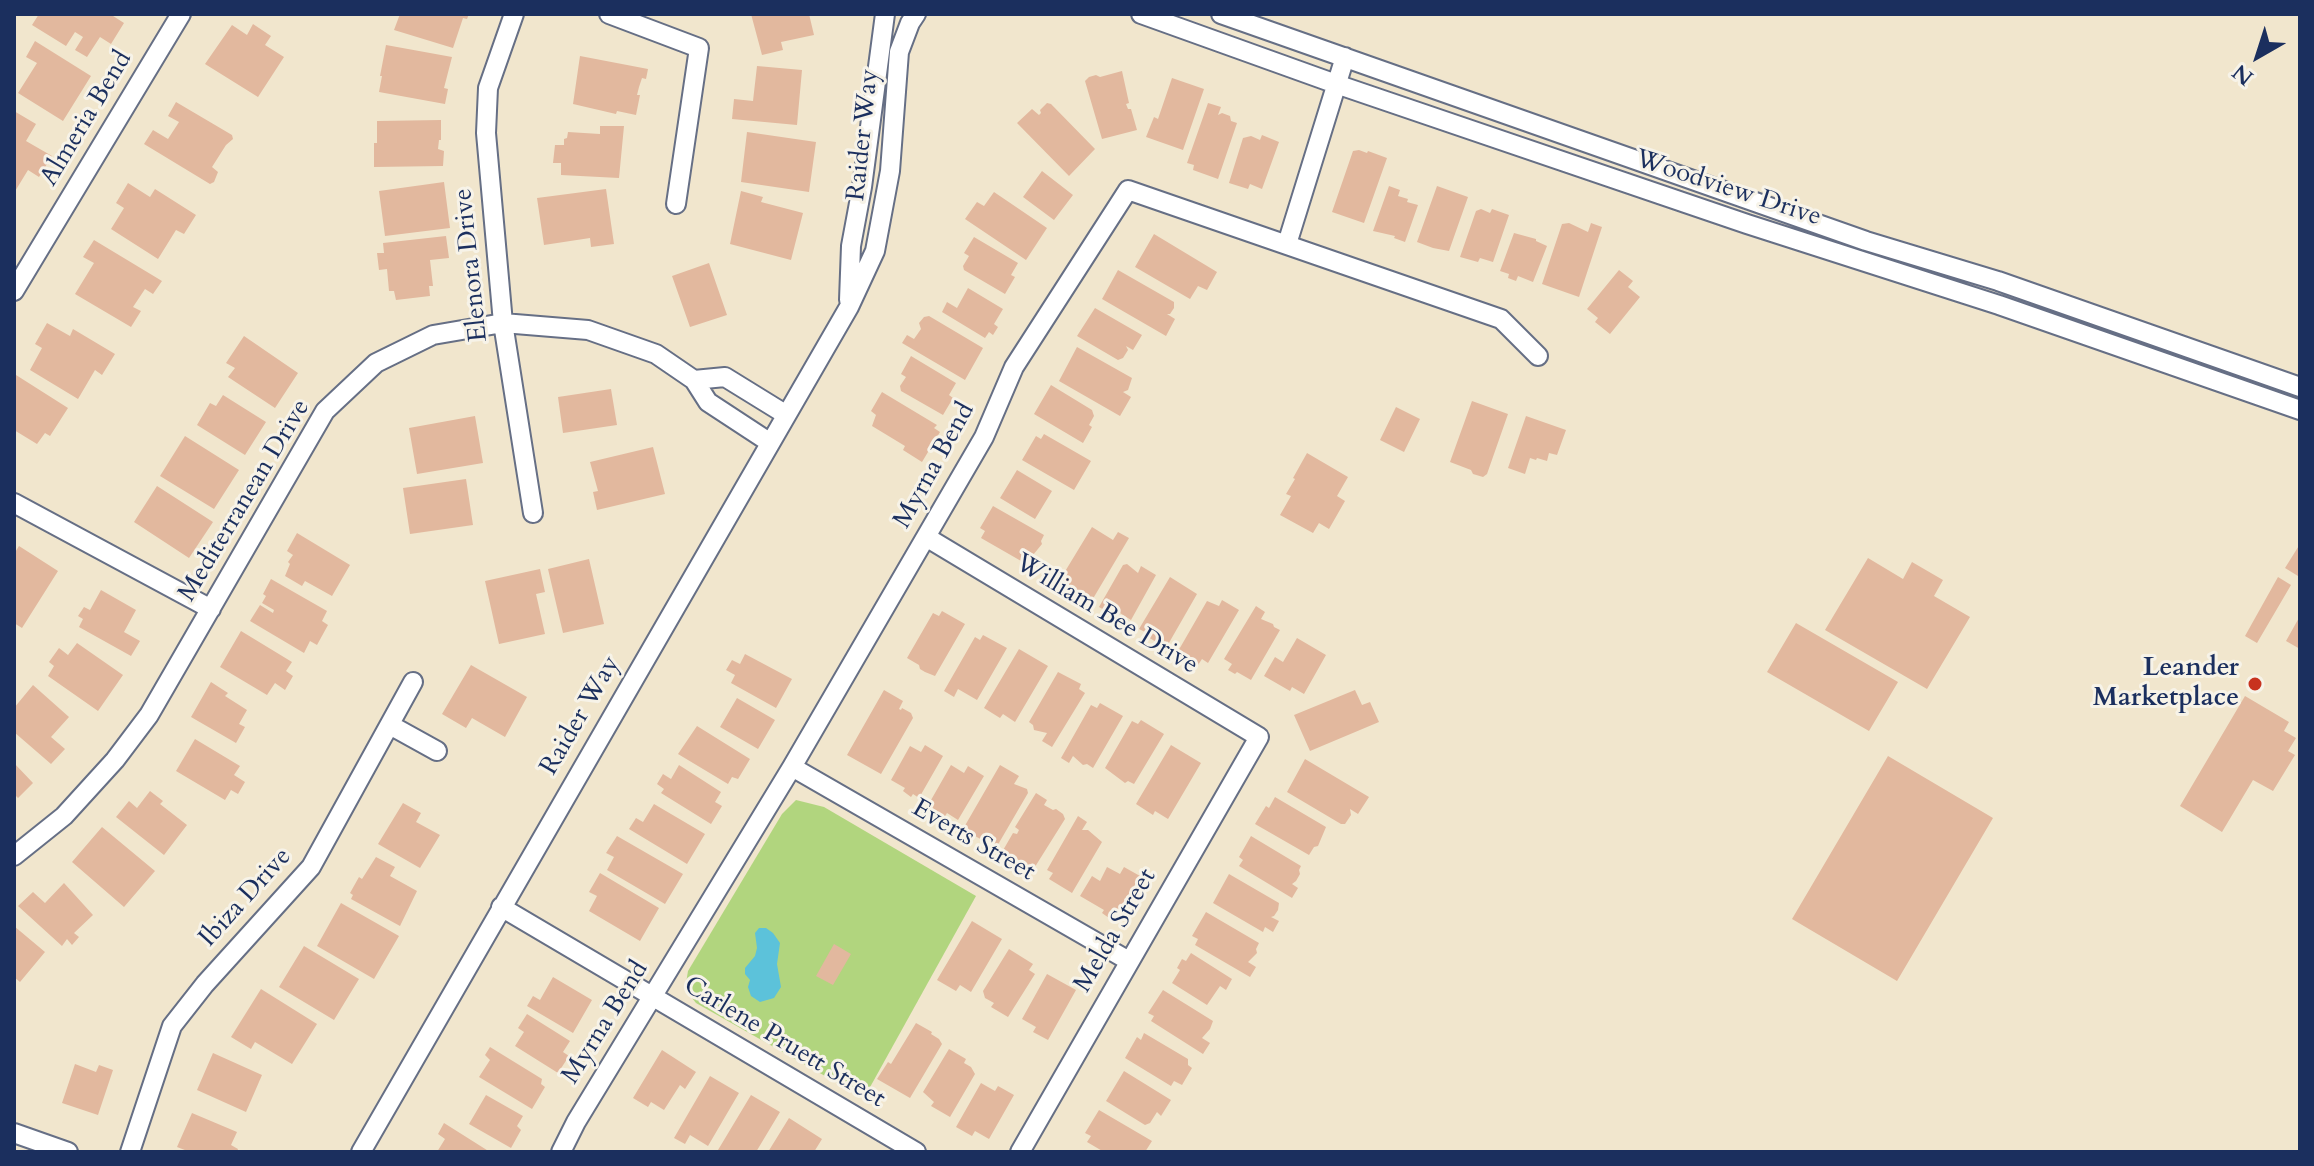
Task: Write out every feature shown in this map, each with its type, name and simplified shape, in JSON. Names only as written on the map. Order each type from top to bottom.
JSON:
[{"type":"street","name":"Almeria Bend","points":[[14,291],[181,14]]},
{"type":"street","name":"Elenora Drive","points":[[514,14],[488,88],[486,133],[503,323],[533,513]]},
{"type":"street","points":[[609,14],[699,48],[676,204]]},
{"type":"street","name":"Raider Way","points":[[849,307],[851,246],[885,14]]},
{"type":"street","name":"Raider Way","points":[[361,1152],[849,307],[875,251],[890,171],[899,52],[916,14]]},
{"type":"street","name":"Woodview Drive","points":[[1141,14],[1336,84],[1747,224],[1999,305],[2300,410]]},
{"type":"street","name":"Woodview Drive","points":[[1221,14],[1866,241],[1998,281],[2300,387]]},
{"type":"street","points":[[1287,244],[1345,57]]},
{"type":"street","name":"Myrna Bend","points":[[561,1152],[576,1122],[792,767],[984,437],[1014,367],[1128,190],[1501,319],[1538,356]]},
{"type":"street","name":"Mediterranean Drive","points":[[14,856],[64,816],[115,760],[149,715],[325,411],[376,363],[433,335],[503,323],[588,330],[656,354],[694,380],[708,402],[769,442]]},
{"type":"street","points":[[694,380],[725,377],[785,414]]},
{"type":"street","points":[[14,503],[211,609]]},
{"type":"street","name":"William Bee Drive","points":[[926,537],[1259,737]]},
{"type":"street","name":"Ibiza Drive","points":[[130,1152],[172,1026],[205,984],[311,867],[413,682]]},
{"type":"street","points":[[390,725],[437,751]]},
{"type":"street","name":"Melda Street","points":[[1020,1152],[1259,737]]},
{"type":"street","name":"Everts Street","points":[[792,767],[1129,961]]},
{"type":"street","name":"Carlene Pruett Street","points":[[501,907],[916,1152]]},
{"type":"street","points":[[14,1133],[68,1152]]},
{"type":"green space","points":[[796,800],[824,807],[976,896],[864,1098],[696,1003],[685,989],[688,971],[782,814]]},
{"type":"water","points":[[759,928],[773,933],[780,943],[777,964],[781,987],[774,998],[760,1002],[751,996],[748,987],[750,980],[745,974],[745,968],[755,956],[755,933]]},
{"type":"building","points":[[39,14],[110,14],[124,23],[111,44],[100,37],[87,57],[75,50],[83,37],[75,32],[66,46],[32,25]]},
{"type":"building","points":[[400,14],[469,14],[467,19],[463,18],[453,48],[394,30]]},
{"type":"building","points":[[751,14],[809,14],[814,35],[781,42],[783,50],[762,55]]},
{"type":"building","points":[[253,24],[271,36],[265,45],[284,57],[258,97],[205,64],[232,25],[247,35]]},
{"type":"building","points":[[35,41],[91,76],[63,121],[18,93],[37,63],[26,57]]},
{"type":"building","points":[[386,45],[452,57],[444,88],[448,89],[445,104],[379,92]]},
{"type":"building","points":[[580,56],[648,69],[646,79],[642,78],[639,87],[636,115],[617,111],[616,114],[573,104]]},
{"type":"building","points":[[757,66],[802,70],[797,125],[732,119],[734,99],[753,101]]},
{"type":"building","points":[[1122,71],[1129,103],[1126,104],[1131,109],[1137,130],[1102,139],[1085,81],[1096,75],[1100,77]]},
{"type":"building","points":[[1172,78],[1204,89],[1183,150],[1146,137],[1154,117],[1158,119]]},
{"type":"building","points":[[176,102],[232,135],[233,139],[212,167],[218,172],[210,184],[144,144],[153,130],[168,139],[179,122],[168,116]]},
{"type":"building","points":[[1047,103],[1095,149],[1069,176],[1017,123],[1032,109],[1039,115]]},
{"type":"building","points":[[1208,103],[1221,107],[1218,115],[1230,116],[1231,121],[1237,123],[1218,179],[1193,170],[1194,165],[1187,163]]},
{"type":"building","points":[[14,111],[36,124],[26,141],[52,156],[39,177],[28,170],[14,193]]},
{"type":"building","points":[[441,120],[438,149],[444,151],[443,166],[374,167],[377,121]]},
{"type":"building","points":[[600,126],[624,126],[619,178],[561,175],[561,163],[553,163],[555,145],[564,145],[568,132],[600,134]]},
{"type":"building","points":[[747,132],[816,142],[809,192],[741,182]]},
{"type":"building","points":[[1262,135],[1279,142],[1262,189],[1250,184],[1248,189],[1229,183],[1243,138],[1251,136],[1260,140]]},
{"type":"building","points":[[1353,151],[1387,158],[1364,223],[1332,212]]},
{"type":"building","points":[[1042,171],[1073,195],[1054,220],[1023,197]]},
{"type":"building","points":[[444,182],[450,228],[385,236],[379,191]]},
{"type":"building","points":[[128,183],[150,197],[155,189],[196,215],[184,234],[176,230],[158,259],[111,229],[124,208],[116,203]]},
{"type":"building","points":[[1389,186],[1400,190],[1398,196],[1408,199],[1407,202],[1418,205],[1405,242],[1395,236],[1373,231]]},
{"type":"building","points":[[1437,186],[1468,197],[1449,251],[1417,242]]},
{"type":"building","points":[[606,189],[614,244],[591,247],[590,238],[544,245],[537,198]]},
{"type":"building","points":[[741,191],[763,197],[761,202],[803,213],[791,260],[730,244]]},
{"type":"building","points":[[994,192],[1047,228],[1026,260],[965,219],[977,202],[984,206]]},
{"type":"building","points":[[1481,209],[1509,215],[1493,262],[1460,257],[1476,211]]},
{"type":"building","points":[[1569,223],[1588,232],[1591,223],[1602,227],[1579,297],[1542,284],[1562,224]]},
{"type":"building","points":[[1514,233],[1536,239],[1547,246],[1533,282],[1518,276],[1516,281],[1500,271]]},
{"type":"building","points":[[1154,234],[1217,272],[1207,290],[1198,286],[1190,299],[1135,267]]},
{"type":"building","points":[[446,236],[449,258],[430,260],[433,286],[429,286],[430,296],[396,300],[394,291],[389,291],[387,269],[379,270],[377,253],[384,253],[383,243]]},
{"type":"building","points":[[974,237],[1018,263],[1011,275],[1015,277],[1005,294],[964,270],[969,256],[964,253]]},
{"type":"building","points":[[94,240],[162,281],[153,294],[145,289],[133,307],[141,311],[131,327],[75,294],[94,263],[83,257]]},
{"type":"building","points":[[709,263],[727,315],[690,327],[672,276]]},
{"type":"building","points":[[1118,270],[1174,302],[1174,308],[1167,314],[1175,319],[1166,336],[1102,299]]},
{"type":"building","points":[[1619,270],[1633,281],[1628,287],[1640,297],[1610,334],[1595,322],[1598,318],[1587,309]]},
{"type":"building","points":[[968,288],[1003,309],[994,324],[998,327],[993,335],[989,332],[985,338],[942,312],[947,302],[957,308]]},
{"type":"building","points":[[1095,308],[1142,335],[1133,350],[1126,346],[1128,350],[1123,358],[1118,360],[1077,336]]},
{"type":"building","points":[[929,316],[983,348],[965,380],[902,343],[907,335],[914,339],[921,329],[919,323]]},
{"type":"building","points":[[47,323],[70,336],[73,329],[115,354],[102,375],[95,370],[78,399],[30,370],[42,348],[35,344]]},
{"type":"building","points":[[244,336],[298,373],[275,408],[228,377],[235,368],[226,363]]},
{"type":"building","points":[[1077,347],[1132,378],[1128,390],[1123,392],[1131,397],[1120,416],[1059,381]]},
{"type":"building","points":[[911,356],[956,383],[949,395],[953,398],[943,415],[901,391],[900,386],[906,377],[901,374]]},
{"type":"building","points":[[16,375],[68,408],[50,436],[45,433],[37,444],[14,430]]},
{"type":"building","points":[[1051,385],[1092,410],[1094,416],[1089,425],[1092,427],[1083,443],[1034,414]]},
{"type":"building","points":[[611,389],[617,425],[563,433],[558,397]]},
{"type":"building","points":[[882,392],[937,425],[934,428],[940,432],[922,462],[903,450],[905,446],[872,426],[876,415],[871,411]]},
{"type":"building","points":[[223,395],[266,422],[245,455],[197,425],[210,403],[216,406]]},
{"type":"building","points":[[1472,401],[1508,414],[1487,474],[1483,477],[1450,462]]},
{"type":"building","points":[[1396,407],[1420,419],[1404,452],[1380,440]]},
{"type":"building","points":[[475,416],[483,463],[417,474],[409,428]]},
{"type":"building","points":[[1526,416],[1566,430],[1557,455],[1549,453],[1547,461],[1530,458],[1525,474],[1508,468]]},
{"type":"building","points":[[1044,434],[1091,461],[1074,490],[1022,460],[1036,436],[1041,439]]},
{"type":"building","points":[[185,436],[239,470],[214,509],[160,476]]},
{"type":"building","points":[[653,447],[665,494],[597,510],[593,492],[598,491],[590,462]]},
{"type":"building","points":[[1307,453],[1348,477],[1337,496],[1345,501],[1329,529],[1319,523],[1313,533],[1280,515],[1291,496],[1286,494]]},
{"type":"building","points":[[1017,470],[1052,491],[1035,519],[1000,498]]},
{"type":"building","points":[[466,479],[473,525],[410,534],[403,488]]},
{"type":"building","points":[[157,486],[213,522],[189,558],[134,522]]},
{"type":"building","points":[[993,506],[1044,535],[1042,544],[1033,555],[1041,559],[1035,569],[981,538],[985,531],[980,528]]},
{"type":"building","points":[[1092,527],[1113,540],[1118,532],[1129,538],[1091,602],[1058,583]]},
{"type":"building","points":[[297,533],[350,565],[332,596],[305,581],[302,586],[285,576],[293,555],[287,551]]},
{"type":"building","points":[[2300,544],[2300,573],[2298,576],[2285,568]]},
{"type":"building","points":[[19,546],[58,571],[22,628],[14,623],[14,554]]},
{"type":"building","points":[[1868,558],[1903,579],[1912,562],[1943,580],[1934,596],[1970,617],[1927,689],[1825,630]]},
{"type":"building","points":[[589,559],[604,624],[563,633],[548,569]]},
{"type":"building","points":[[1127,564],[1138,573],[1141,566],[1156,575],[1131,620],[1120,613],[1117,617],[1099,607],[1123,565]]},
{"type":"building","points":[[540,569],[545,592],[536,594],[545,634],[499,644],[485,581]]},
{"type":"building","points":[[1170,577],[1197,594],[1166,648],[1139,629]]},
{"type":"building","points":[[2278,577],[2291,585],[2257,643],[2245,636]]},
{"type":"building","points":[[271,579],[327,611],[322,621],[328,625],[317,645],[310,641],[304,653],[250,621],[260,605],[273,613],[274,610],[262,603]]},
{"type":"building","points":[[101,590],[136,610],[124,632],[140,641],[131,656],[79,627],[83,619],[78,616],[84,607],[90,610]]},
{"type":"building","points":[[1222,600],[1239,610],[1208,663],[1202,659],[1198,665],[1177,653],[1207,601],[1219,606]]},
{"type":"building","points":[[1256,606],[1265,612],[1261,619],[1280,630],[1251,680],[1228,670],[1232,664],[1224,659]]},
{"type":"building","points":[[942,611],[965,624],[935,676],[907,658],[933,613],[939,616]]},
{"type":"building","points":[[2300,616],[2300,649],[2286,641]]},
{"type":"building","points":[[1796,623],[1898,682],[1869,731],[1767,672]]},
{"type":"building","points":[[241,631],[292,662],[286,671],[293,676],[285,690],[275,683],[267,695],[220,667]]},
{"type":"building","points":[[983,635],[1007,648],[977,700],[958,689],[954,697],[944,691],[975,637],[980,640]]},
{"type":"building","points":[[1297,638],[1326,655],[1304,694],[1292,687],[1290,691],[1264,676],[1275,657],[1283,662]]},
{"type":"building","points":[[77,643],[123,675],[98,711],[48,676],[54,666],[49,662],[59,648],[68,655]]},
{"type":"building","points":[[1019,649],[1048,666],[1015,722],[1003,714],[1000,718],[984,708]]},
{"type":"building","points":[[745,654],[792,679],[776,708],[731,683],[735,675],[726,670],[732,660],[740,664]]},
{"type":"building","points":[[471,665],[527,697],[505,737],[472,718],[466,728],[442,714]]},
{"type":"building","points":[[1058,672],[1081,684],[1079,689],[1085,693],[1052,747],[1042,741],[1047,733],[1034,730],[1029,722]]},
{"type":"building","points":[[211,682],[228,693],[225,696],[247,710],[239,724],[245,727],[236,743],[191,717]]},
{"type":"building","points":[[33,685],[69,717],[51,737],[65,749],[51,764],[14,732],[14,708]]},
{"type":"building","points":[[884,690],[903,701],[899,709],[911,713],[913,718],[881,774],[847,755]]},
{"type":"building","points":[[1355,690],[1362,705],[1370,702],[1379,722],[1310,751],[1294,715]]},
{"type":"building","points":[[2245,696],[2289,722],[2284,731],[2296,738],[2288,751],[2295,755],[2273,791],[2253,780],[2222,832],[2180,806]]},
{"type":"building","points":[[737,698],[775,720],[758,749],[720,727]]},
{"type":"building","points":[[1100,703],[1123,716],[1093,768],[1083,765],[1073,756],[1069,763],[1061,758],[1091,705],[1097,708]]},
{"type":"building","points":[[1141,720],[1164,734],[1134,784],[1125,783],[1105,768],[1132,721],[1138,724]]},
{"type":"building","points":[[697,726],[750,759],[738,779],[732,777],[728,784],[678,754]]},
{"type":"building","points":[[195,739],[240,766],[234,775],[245,782],[238,794],[231,790],[225,800],[176,771]]},
{"type":"building","points":[[925,745],[943,756],[919,798],[913,794],[911,797],[903,791],[905,788],[891,780],[910,746],[921,752]]},
{"type":"building","points":[[1171,745],[1201,763],[1168,819],[1155,811],[1153,815],[1136,804]]},
{"type":"building","points":[[1888,756],[1993,818],[1897,981],[1792,919]]},
{"type":"building","points":[[1305,759],[1369,797],[1358,814],[1350,809],[1351,815],[1345,824],[1341,824],[1287,792]]},
{"type":"building","points":[[14,763],[33,783],[18,798],[14,794]]},
{"type":"building","points":[[679,765],[721,792],[715,802],[722,806],[711,824],[661,793],[664,789],[657,784],[663,774],[671,779]]},
{"type":"building","points":[[951,765],[964,773],[968,766],[984,776],[958,820],[947,813],[944,818],[927,807]]},
{"type":"building","points":[[1000,765],[1019,776],[1014,784],[1027,789],[1028,793],[996,848],[963,829]]},
{"type":"building","points":[[150,791],[163,801],[160,804],[187,825],[164,855],[116,817],[129,801],[137,808]]},
{"type":"building","points":[[1036,793],[1047,800],[1044,805],[1056,809],[1065,819],[1033,870],[1002,852],[1013,833],[1017,834],[1019,830],[1015,827]]},
{"type":"building","points":[[1275,797],[1326,827],[1318,846],[1309,855],[1255,824]]},
{"type":"building","points":[[403,803],[421,813],[416,822],[440,835],[420,868],[378,844]]},
{"type":"building","points":[[654,804],[705,834],[687,864],[629,829],[636,818],[643,822]]},
{"type":"building","points":[[1078,816],[1087,822],[1082,830],[1088,830],[1102,842],[1072,893],[1049,879],[1053,873],[1047,870]]},
{"type":"building","points":[[102,827],[155,871],[124,907],[72,862]]},
{"type":"building","points":[[617,836],[683,874],[665,904],[607,870],[614,857],[606,853]]},
{"type":"building","points":[[1251,836],[1301,866],[1300,874],[1292,884],[1298,888],[1292,898],[1239,866],[1243,860],[1239,857]]},
{"type":"building","points":[[376,857],[395,867],[390,876],[417,891],[400,926],[351,899],[353,895],[350,893],[359,877],[362,879]]},
{"type":"building","points":[[1107,867],[1120,874],[1124,867],[1140,876],[1116,917],[1111,914],[1109,918],[1102,913],[1104,910],[1080,896],[1092,876],[1100,881]]},
{"type":"building","points":[[600,873],[659,908],[640,941],[589,911],[597,896],[589,892]]},
{"type":"building","points":[[1229,874],[1279,903],[1278,910],[1271,917],[1279,921],[1273,932],[1265,927],[1263,932],[1213,903]]},
{"type":"building","points":[[64,883],[93,915],[74,933],[79,937],[72,945],[67,939],[62,946],[18,906],[33,892],[45,903]]},
{"type":"building","points":[[341,903],[399,936],[374,979],[317,946]]},
{"type":"building","points":[[1206,912],[1259,943],[1257,953],[1248,962],[1256,967],[1250,977],[1195,945],[1198,939],[1192,936]]},
{"type":"building","points":[[972,921],[1002,939],[971,992],[960,985],[956,991],[937,980]]},
{"type":"building","points":[[14,926],[45,952],[20,982],[14,977]]},
{"type":"building","points":[[834,944],[851,954],[833,985],[816,976]]},
{"type":"building","points":[[304,946],[359,979],[334,1020],[279,987]]},
{"type":"building","points":[[1009,949],[1033,964],[1029,970],[1035,974],[1008,1017],[991,1007],[994,1003],[985,998],[983,991]]},
{"type":"building","points":[[1191,953],[1232,979],[1226,990],[1220,986],[1207,1005],[1172,983],[1182,959],[1186,961]]},
{"type":"building","points":[[1047,974],[1076,990],[1048,1040],[1033,1032],[1036,1027],[1022,1019]]},
{"type":"building","points":[[553,977],[592,1000],[573,1033],[527,1006],[533,996],[540,1000]]},
{"type":"building","points":[[261,989],[317,1024],[292,1064],[255,1042],[251,1049],[231,1037]]},
{"type":"building","points":[[1163,990],[1213,1021],[1202,1038],[1210,1043],[1203,1054],[1151,1021],[1154,1016],[1148,1013]]},
{"type":"building","points":[[527,1014],[570,1041],[563,1052],[569,1056],[558,1073],[515,1046],[524,1032],[518,1028]]},
{"type":"building","points":[[916,1023],[932,1032],[942,1044],[910,1098],[877,1079],[888,1062],[891,1064]]},
{"type":"building","points":[[1144,1033],[1188,1059],[1188,1065],[1192,1068],[1182,1085],[1174,1081],[1171,1086],[1125,1058],[1137,1037],[1141,1040]]},
{"type":"building","points":[[490,1047],[542,1079],[541,1084],[545,1087],[532,1109],[479,1077],[490,1060],[485,1055]]},
{"type":"building","points":[[949,1049],[966,1059],[964,1063],[975,1074],[950,1117],[931,1106],[934,1102],[923,1092]]},
{"type":"building","points":[[662,1050],[696,1072],[685,1089],[680,1085],[664,1110],[651,1102],[648,1107],[633,1098]]},
{"type":"building","points":[[213,1053],[262,1075],[246,1112],[197,1090]]},
{"type":"building","points":[[75,1064],[96,1072],[99,1065],[113,1070],[98,1115],[62,1103]]},
{"type":"building","points":[[1124,1071],[1171,1100],[1161,1116],[1157,1112],[1145,1125],[1106,1101]]},
{"type":"building","points":[[710,1076],[739,1093],[708,1146],[690,1135],[685,1144],[674,1138]]},
{"type":"building","points":[[981,1083],[995,1091],[998,1086],[1014,1095],[989,1139],[975,1131],[972,1136],[956,1127]]},
{"type":"building","points":[[486,1095],[523,1116],[517,1126],[521,1130],[511,1148],[469,1124]]},
{"type":"building","points":[[751,1095],[780,1112],[756,1152],[718,1150]]},
{"type":"building","points":[[1099,1110],[1152,1141],[1145,1152],[1104,1152],[1087,1142],[1091,1136],[1085,1133]]},
{"type":"building","points":[[192,1113],[237,1132],[231,1145],[238,1149],[237,1152],[190,1152],[177,1147]]},
{"type":"building","points":[[789,1118],[822,1139],[814,1152],[768,1152]]},
{"type":"building","points":[[444,1123],[490,1152],[437,1152],[445,1139],[438,1134]]},
{"type":"place","name":"Leander Marketplace","points":[[2255,684]]}]
